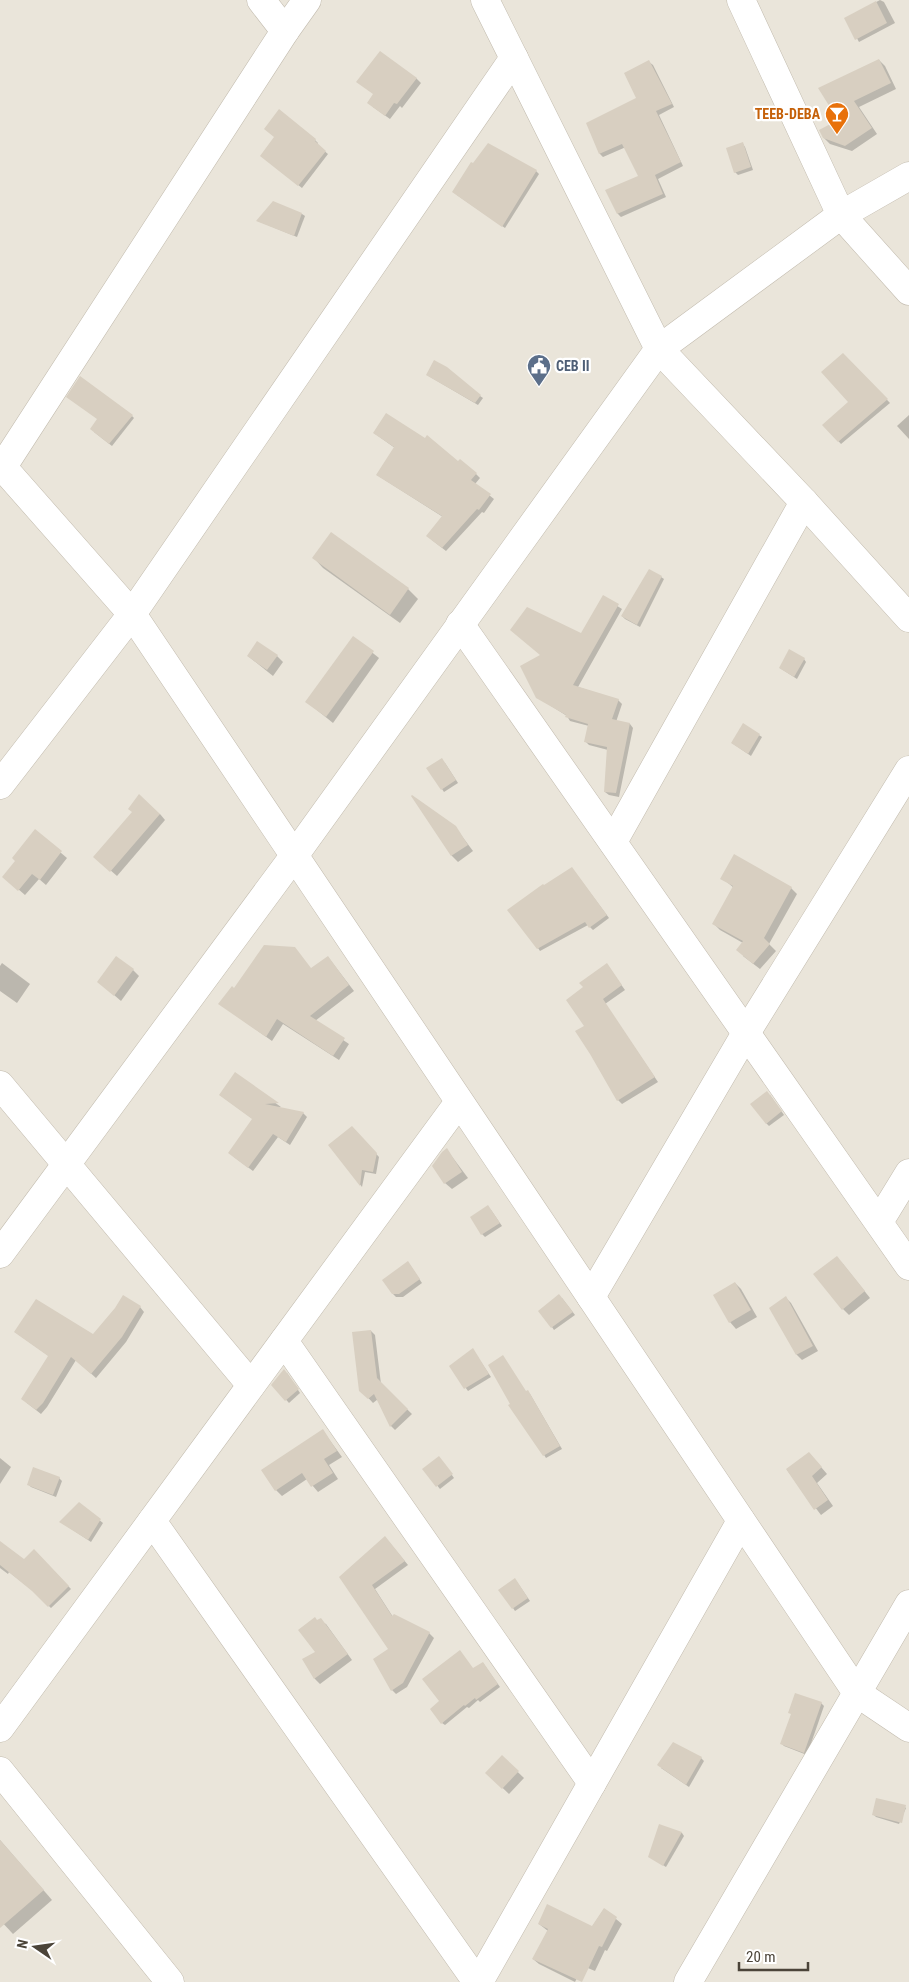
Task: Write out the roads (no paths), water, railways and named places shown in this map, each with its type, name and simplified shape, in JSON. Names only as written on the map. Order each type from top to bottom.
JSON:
[{"type":"street","points":[[261,0],[285,31]]},
{"type":"street","points":[[307,0],[1,468],[132,614],[857,1693],[909,1728]]},
{"type":"street","points":[[485,0],[659,349],[804,502],[909,618]]},
{"type":"street","points":[[741,0],[841,214],[909,291]]},
{"type":"street","points":[[0,785],[132,614],[514,58]]},
{"type":"street","points":[[0,1254],[294,856],[659,349],[841,214],[909,176]]},
{"type":"street","points":[[613,842],[804,502]]},
{"type":"street","points":[[460,624],[909,1266]]},
{"type":"street","points":[[591,1297],[746,1033],[909,770]]},
{"type":"street","points":[[0,1085],[251,1385]]},
{"type":"street","points":[[0,1728],[459,1102]]},
{"type":"street","points":[[878,1222],[909,1173]]},
{"type":"street","points":[[284,1341],[592,1783]]},
{"type":"street","points":[[152,1521],[478,1982],[742,1521]]},
{"type":"street","points":[[688,1982],[909,1604]]},
{"type":"street","points":[[0,1771],[170,1982]]},
{"type":"place","name":"TEEB-DEBA","points":[[837,135]]},
{"type":"place","name":"CEB II","points":[[539,387]]}]
